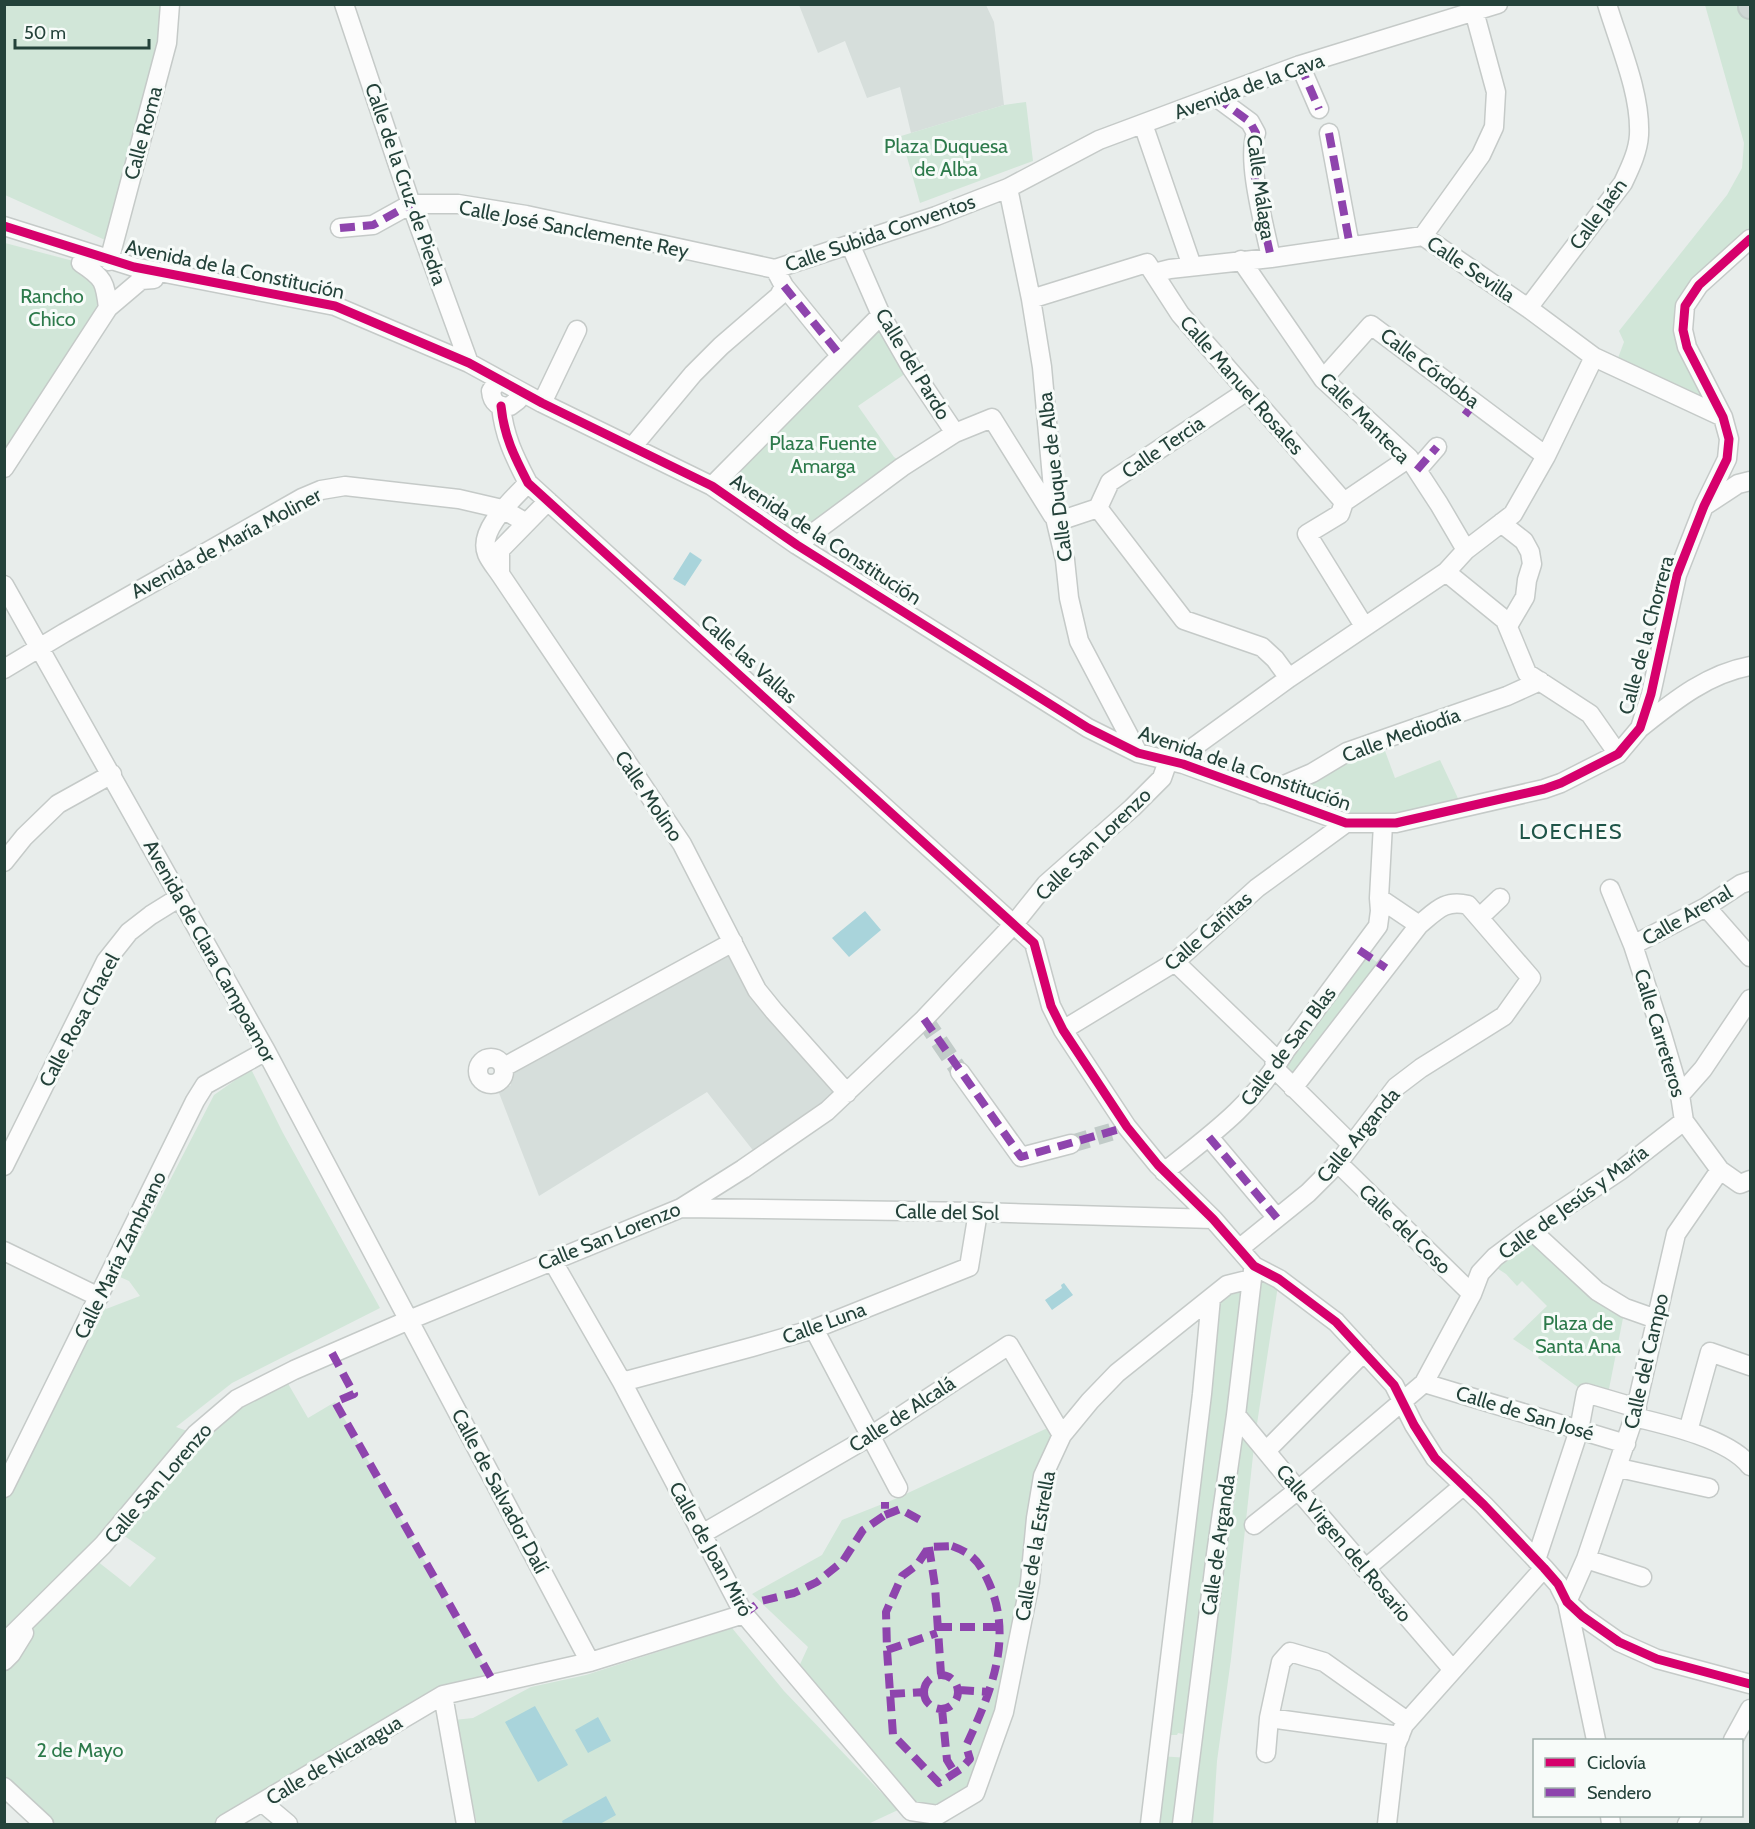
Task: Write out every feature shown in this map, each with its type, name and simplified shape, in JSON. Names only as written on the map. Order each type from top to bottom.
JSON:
[{"type":"street","name":"Calle Roma","points":[[109,261],[167,43],[170,4]]},
{"type":"street","name":"Calle de la Cruz de Piedra","points":[[344,4],[411,204],[469,363]]},
{"type":"street","name":"Avenida de la Cava","points":[[1008,188],[1099,140],[1300,65],[1498,4]]},
{"type":"street","name":"Calle Jaén","points":[[1528,308],[1623,183],[1633,163],[1639,136],[1638,116],[1633,88],[1607,4]]},
{"type":"street","points":[[1422,236],[1481,155],[1494,128],[1496,92],[1474,11]]},
{"type":"street","points":[[1300,65],[1319,109]]},
{"type":"street","name":"Calle Málaga","points":[[1216,97],[1251,122],[1256,133],[1252,142],[1254,170],[1272,258]]},
{"type":"street","points":[[1143,124],[1192,266]]},
{"type":"street","points":[[1329,134],[1350,246]]},
{"type":"street","name":"Calle Subida Conventos","points":[[633,446],[693,374],[721,346],[779,296],[784,286],[775,269],[936,216],[1008,188]]},
{"type":"street","name":"Calle Duque de Alba","points":[[1008,188],[1031,299],[1042,367],[1056,522],[1062,546],[1069,598],[1079,641],[1138,753]]},
{"type":"street","name":"Calle José Sanclemente Rey","points":[[340,228],[374,225],[411,204],[458,204],[526,215],[775,269]]},
{"type":"street","name":"Avenida de la Constitución","points":[[4,226],[109,261],[335,306],[469,363],[542,403],[712,486],[798,544],[1088,728],[1138,753],[1175,762],[1346,824],[1396,824],[1544,789],[1561,783],[1618,754]]},
{"type":"street","name":"Calle Sevilla","points":[[1031,299],[1150,268],[1170,269],[1272,258],[1422,236],[1528,308],[1594,357],[1723,417]]},
{"type":"street","name":"Calle de la Chorrera","points":[[1618,754],[1641,728],[1651,694],[1677,575],[1704,506],[1727,459],[1729,439],[1723,417],[1686,347],[1683,330],[1685,306],[1699,285],[1750,239]]},
{"type":"street","name":"Calle del Pardo","points":[[850,244],[881,315],[912,369],[955,433],[992,418],[1056,522]]},
{"type":"street","name":"Calle Manteca","points":[[1241,260],[1323,379],[1413,464],[1466,550]]},
{"type":"street","points":[[81,263],[100,275],[107,296],[108,308]]},
{"type":"street","name":"Calle Manuel Rosales","points":[[1150,268],[1180,314],[1344,502]]},
{"type":"street","points":[[4,468],[108,308],[141,280],[154,279]]},
{"type":"street","points":[[784,286],[840,355]]},
{"type":"street","points":[[712,486],[881,315]]},
{"type":"street","name":"Calle Córdoba","points":[[1323,379],[1371,325],[1470,409],[1545,456]]},
{"type":"street","points":[[542,403],[577,330]]},
{"type":"street","points":[[1594,357],[1545,456],[1513,514],[1466,550],[1446,572],[1505,620],[1527,673],[1590,714],[1618,754]]},
{"type":"street","name":"Calle las Vallas","points":[[498,380],[491,391],[493,400],[501,406],[502,422],[510,448],[528,483],[1034,944],[1051,1005],[1119,1130],[1213,1219],[1240,1248],[1252,1273]]},
{"type":"street","points":[[501,406],[510,406],[518,400],[520,391]]},
{"type":"street","name":"Calle Tercia","points":[[1098,508],[1110,482],[1247,391]]},
{"type":"street","points":[[798,544],[902,466],[955,433]]},
{"type":"street","points":[[1364,626],[1307,534],[1340,514],[1344,502],[1413,464],[1437,447]]},
{"type":"street","points":[[1704,506],[1738,484],[1750,481]]},
{"type":"street","name":"Calle Molino","points":[[528,483],[511,503],[502,509],[493,523],[486,542],[486,553],[682,844],[757,990],[847,1093]]},
{"type":"street","name":"Avenida de María Moliner","points":[[4,669],[302,498],[321,490],[345,486],[459,500],[502,509],[525,522]]},
{"type":"street","points":[[500,574],[500,550],[548,501]]},
{"type":"street","points":[[1056,522],[1098,508],[1184,620],[1262,648],[1275,659],[1288,678]]},
{"type":"street","points":[[1501,523],[1524,541],[1530,552],[1532,564],[1525,597],[1508,626]]},
{"type":"street","name":"Calle San Lorenzo","points":[[4,1643],[24,1626],[103,1545],[196,1434],[237,1399],[294,1370],[409,1320],[681,1208],[743,1169],[827,1111],[924,1019],[1014,924],[1046,884],[1132,808],[1175,762],[1288,678],[1446,572]]},
{"type":"street","name":"Avenida de Clara Campoamor","points":[[4,585],[266,1052],[409,1320]]},
{"type":"street","points":[[1641,728],[1673,702],[1705,682],[1729,671],[1750,666]]},
{"type":"street","name":"Calle Mediodía","points":[[1263,794],[1312,773],[1347,752],[1508,696],[1540,681]]},
{"type":"street","points":[[4,862],[24,837],[58,804],[112,774]]},
{"type":"street","name":"Calle Cañitas","points":[[1063,1030],[1175,962],[1257,888],[1346,824]]},
{"type":"street","name":"Calle de San Blas","points":[[1164,1172],[1245,1106],[1275,1069],[1286,1050],[1378,926],[1383,824]]},
{"type":"street","name":"Calle Arenal","points":[[1633,945],[1746,883]]},
{"type":"street","name":"Calle Carreteros","points":[[1610,889],[1633,945],[1680,1095],[1684,1121],[1720,1170]]},
{"type":"street","name":"Calle Rosa Chacel","points":[[4,1166],[106,961],[129,932],[180,897]]},
{"type":"street","points":[[1379,898],[1419,925]]},
{"type":"street","points":[[1480,917],[1500,898]]},
{"type":"street","name":"Calle de San Blas","points":[[1293,1088],[1419,925],[1445,904],[1457,902],[1468,905],[1531,978]]},
{"type":"street","points":[[1706,907],[1750,957]]},
{"type":"street","points":[[504,1067],[733,942]]},
{"type":"street","points":[[1359,950],[1386,968]]},
{"type":"street","points":[[1175,962],[1274,1057],[1275,1069],[1351,1144]]},
{"type":"street","name":"Calle Arganda","points":[[1240,1248],[1308,1193],[1338,1163],[1396,1088],[1421,1068],[1504,1016],[1531,978]]},
{"type":"street","points":[[1680,1095],[1703,1069],[1750,999]]},
{"type":"street","name":"Calle María Zambrano","points":[[4,1488],[195,1101],[205,1085],[266,1052]]},
{"type":"street","points":[[960,1072],[1021,1157],[1071,1144]]},
{"type":"street","name":"Calle de Jesús y María","points":[[1254,1525],[1424,1383],[1472,1294],[1480,1273],[1489,1263],[1531,1230],[1621,1170],[1684,1121]]},
{"type":"street","points":[[1209,1137],[1277,1218]]},
{"type":"street","name":"Calle del Coso","points":[[1338,1163],[1472,1294]]},
{"type":"street","points":[[1720,1170],[1740,1184],[1750,1180]]},
{"type":"street","name":"Calle del Campo","points":[[1567,1602],[1586,1559],[1636,1412],[1676,1234],[1720,1170]]},
{"type":"street","name":"Calle del Sol","points":[[681,1208],[978,1212],[1213,1219]]},
{"type":"street","name":"Calle Luna","points":[[622,1382],[814,1329],[969,1267],[978,1212]]},
{"type":"street","points":[[1531,1230],[1597,1291],[1625,1308],[1656,1318]]},
{"type":"street","points":[[4,1251],[99,1297]]},
{"type":"street","name":"Calle de Joan Miró","points":[[552,1260],[622,1382],[744,1614],[911,1811],[938,1815],[975,1793]]},
{"type":"street","points":[[1252,1273],[1279,1279],[1336,1322],[1394,1385],[1414,1425],[1435,1458],[1464,1485],[1558,1584],[1567,1602],[1596,1739]]},
{"type":"street","name":"Calle de la Estrella","points":[[975,1793],[1004,1712],[1030,1582],[1036,1518],[1043,1476],[1062,1435],[1117,1373],[1227,1285],[1252,1273]]},
{"type":"street","name":"Calle de Arganda","points":[[1182,1824],[1249,1313],[1252,1273]]},
{"type":"street","name":"Calle de Arganda","points":[[1150,1824],[1202,1394],[1211,1298]]},
{"type":"street","name":"Calle de Salvador Dalí","points":[[409,1320],[590,1662]]},
{"type":"street","points":[[814,1329],[869,1437],[898,1488]]},
{"type":"street","name":"Calle de Alcalá","points":[[702,1534],[869,1437],[1009,1345],[1062,1435]]},
{"type":"street","points":[[1266,1450],[1364,1352]]},
{"type":"street","points":[[1688,1431],[1710,1352],[1750,1366]]},
{"type":"street","name":"Calle de San José","points":[[1424,1383],[1626,1444]]},
{"type":"street","points":[[1387,1824],[1396,1745],[1403,1729],[1540,1564],[1579,1430],[1586,1392],[1688,1431],[1739,1454],[1750,1466]]},
{"type":"street","name":"Calle Virgen del Rosario","points":[[1236,1415],[1453,1670]]},
{"type":"street","points":[[1618,1468],[1709,1488]]},
{"type":"street","points":[[1365,1569],[1464,1485]]},
{"type":"street","points":[[1586,1559],[1642,1577]]},
{"type":"street","points":[[1567,1602],[1582,1616],[1619,1642],[1657,1659],[1750,1684]]},
{"type":"street","points":[[4,1661],[11,1654],[38,1611]]},
{"type":"street","name":"Calle de Nicaragua","points":[[225,1824],[443,1695],[590,1662],[744,1614]]},
{"type":"street","points":[[1266,1753],[1269,1718],[1281,1662],[1290,1652],[1324,1662],[1403,1729]]},
{"type":"street","points":[[443,1695],[466,1824]]},
{"type":"street","points":[[1734,1739],[1750,1709]]},
{"type":"street","points":[[1269,1718],[1403,1729]]},
{"type":"street","points":[[1159,1748],[1191,1751]]},
{"type":"street","points":[[4,1787],[44,1824]]},
{"type":"street","points":[[263,1803],[288,1824]]},
{"type":"shaded area","points":[[799,5],[986,5],[994,22],[1004,105],[911,133],[900,87],[867,98],[845,41],[818,53]]},
{"type":"shaded area","points":[[733,942],[757,990],[847,1093],[759,1158],[707,1092],[539,1196],[499,1093],[511,1085],[504,1067]]},
{"type":"green space","points":[[4,5],[170,5],[114,244],[5,195]]},
{"type":"green space","points":[[1705,5],[1750,5],[1750,239],[1683,317],[1723,417],[1615,366],[1624,342],[1619,331],[1727,195],[1742,168],[1744,143]]},
{"type":"green space","name":"Plaza Duquesa de Alba","points":[[1026,102],[1033,161],[920,203],[901,136],[1004,105]]},
{"type":"green space","name":"Rancho Chico","points":[[5,243],[81,263],[107,296],[5,468]]},
{"type":"green space","name":"Plaza Fuente Amarga","points":[[881,315],[912,369],[858,406],[894,457],[905,465],[797,545],[712,486]]},
{"type":"green space","points":[[1381,740],[1395,778],[1440,760],[1463,809],[1400,822],[1298,806],[1299,779]]},
{"type":"green space","points":[[1359,950],[1386,968],[1293,1088],[1275,1069]]},
{"type":"green space","name":"2 de Mayo","points":[[251,1069],[283,1133],[380,1308],[232,1383],[176,1427],[196,1434],[283,1375],[308,1418],[335,1402],[494,1683],[443,1695],[225,1824],[44,1824],[5,1787],[4,1487],[99,1297],[106,1309],[140,1296],[129,1281],[120,1277],[214,1095]],"holes":[[[116,1530],[156,1558],[130,1587],[92,1557]]]},
{"type":"green space","name":"Plaza de Santa Ana","points":[[1531,1230],[1625,1308],[1607,1399],[1586,1393],[1513,1339],[1547,1306],[1522,1281],[1517,1286],[1506,1274],[1489,1263]]},
{"type":"green space","points":[[1250,1279],[1279,1279],[1255,1437],[1231,1659],[1217,1761],[1213,1824],[1150,1824],[1158,1756],[1190,1758],[1193,1736],[1178,1733],[1169,1735],[1211,1298]]},
{"type":"green space","points":[[1056,1424],[1043,1477],[1030,1582],[975,1793],[938,1815],[911,1811],[796,1673],[808,1647],[752,1594],[822,1555],[842,1520],[895,1499]]},
{"type":"green space","points":[[732,1628],[784,1691],[898,1810],[868,1824],[477,1824],[454,1720],[473,1718],[531,1687],[586,1675]]},
{"type":"water","points":[[690,552],[702,560],[685,586],[673,579]]},
{"type":"water","points":[[865,911],[881,930],[849,957],[832,938]]},
{"type":"water","points":[[1064,1283],[1073,1295],[1052,1310],[1045,1300],[1062,1288],[1061,1285]]},
{"type":"water","points":[[535,1706],[568,1765],[538,1782],[505,1722]]},
{"type":"water","points":[[598,1717],[611,1741],[588,1753],[575,1730]]},
{"type":"water","points":[[606,1796],[616,1815],[600,1824],[563,1824],[562,1821]]},
{"type":"tunnel","points":[[924,1019],[960,1072]]},
{"type":"tunnel","points":[[1071,1144],[1111,1132]]},
{"type":"marked path","points":[[1300,65],[1319,109]]},
{"type":"marked path","points":[[1216,97],[1250,122],[1256,133],[1253,160],[1255,177],[1271,258]]},
{"type":"marked path","points":[[1329,133],[1350,246]]},
{"type":"marked path","points":[[340,228],[373,225],[411,204]]},
{"type":"marked path","points":[[784,286],[840,355]]},
{"type":"marked path","points":[[1465,415],[1475,402]]},
{"type":"marked path","points":[[1417,470],[1437,447]]},
{"type":"marked path","points":[[1359,950],[1386,968]]},
{"type":"marked path","points":[[924,1019],[1021,1157],[1127,1127]]},
{"type":"marked path","points":[[1209,1137],[1277,1218]]},
{"type":"marked path","points":[[332,1353],[354,1394],[335,1402],[494,1683]]},
{"type":"marked path","points":[[744,1614],[761,1601],[794,1593],[817,1582],[843,1561],[863,1530],[885,1515],[885,1502]]},
{"type":"marked path","points":[[885,1515],[900,1509],[924,1522]]},
{"type":"marked path","points":[[952,1546],[971,1556],[986,1576],[996,1604],[999,1646],[990,1687],[966,1746],[970,1759],[961,1769],[939,1783],[893,1735],[886,1612],[902,1576],[917,1565],[929,1547],[952,1546]]},
{"type":"marked path","points":[[929,1547],[935,1586],[941,1674]]},
{"type":"marked path","points":[[937,1627],[1000,1627]]},
{"type":"marked path","points":[[887,1650],[937,1633]]},
{"type":"marked path","points":[[941,1675],[953,1680],[958,1692],[953,1704],[941,1709],[929,1704],[924,1692],[929,1680],[941,1675]]},
{"type":"marked path","points":[[959,1690],[990,1692]]},
{"type":"marked path","points":[[890,1694],[924,1692]]},
{"type":"marked path","points":[[942,1709],[947,1760],[955,1773]]},
{"type":"cycle path","points":[[4,226],[134,267],[335,306],[469,363],[542,403],[712,486],[797,545],[1088,728],[1138,753],[1183,764],[1346,823],[1396,823],[1544,789],[1561,783],[1618,754],[1640,728],[1651,694],[1677,575],[1704,506],[1727,459],[1729,439],[1723,417],[1687,347],[1683,330],[1685,306],[1699,285],[1750,239]]},
{"type":"cycle path","points":[[501,406],[510,446],[528,483],[1034,943],[1051,1006],[1063,1030],[1127,1127],[1158,1165],[1213,1219],[1254,1266],[1279,1279],[1336,1322],[1394,1385],[1414,1425],[1435,1458],[1544,1568],[1558,1584],[1567,1602],[1582,1616],[1619,1642],[1657,1659],[1750,1684]]},
{"type":"district","name":"LOECHES","points":[[1571,831]]}]
